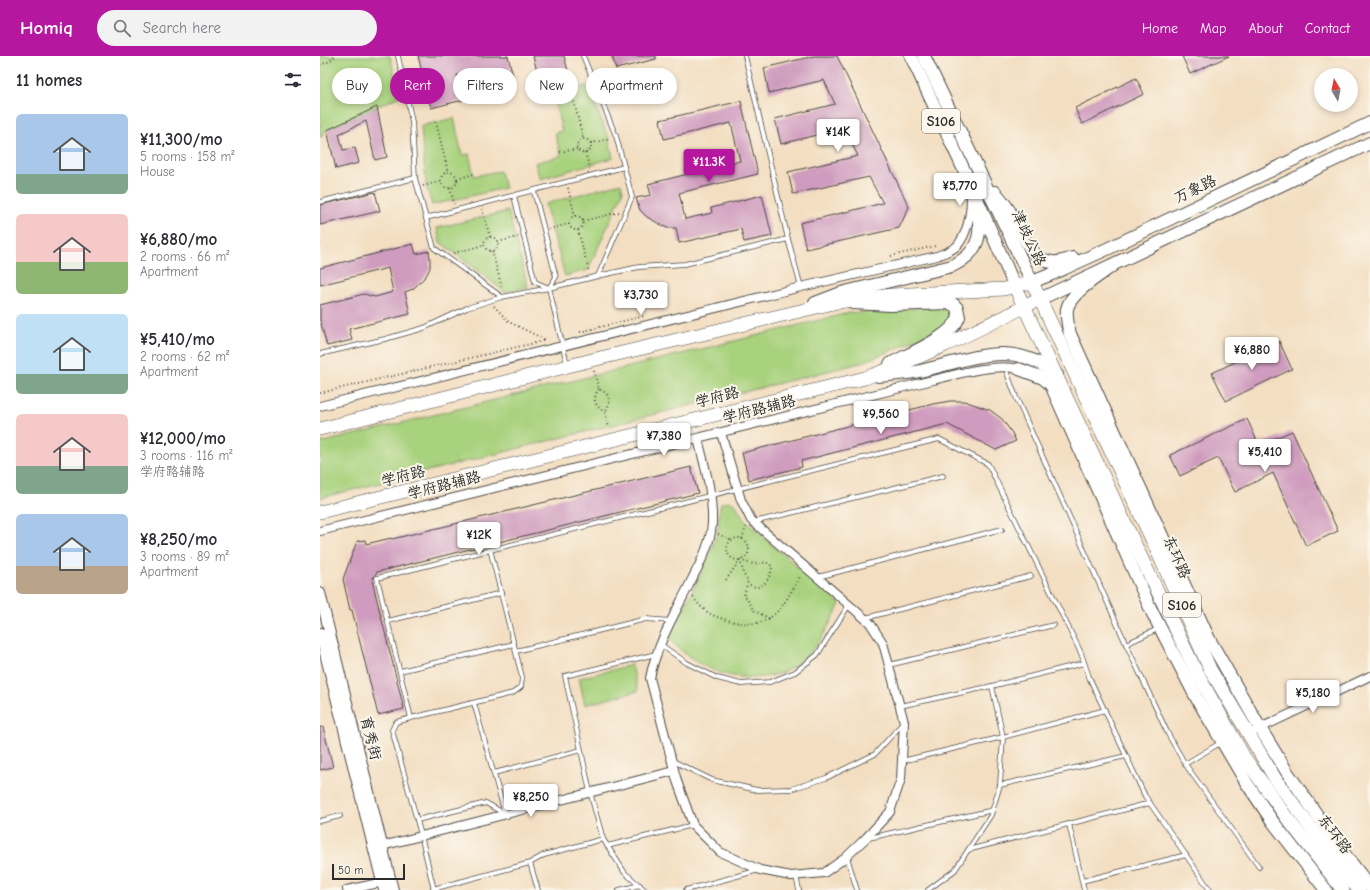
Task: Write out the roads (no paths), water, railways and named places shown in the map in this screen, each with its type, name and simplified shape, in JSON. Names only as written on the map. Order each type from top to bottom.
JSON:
[{"type":"highway","points":[[320,429],[798,310],[879,296],[993,290],[1016,287],[1032,282]]},
{"type":"highway","name":"东环路","points":[[1032,282],[1155,546],[1210,669],[1254,731],[1293,804],[1359,890]]},
{"type":"highway","name":"东环路","points":[[1016,287],[1139,553],[1228,740],[1244,757],[1287,818],[1343,890]]},
{"type":"highway","name":"学府路","points":[[320,512],[865,378],[895,368],[918,358],[1040,299]]},
{"type":"main road","name":"津歧公路","points":[[911,56],[971,185],[1016,287]]},
{"type":"main road","name":"津歧公路","points":[[924,56],[1032,282]]},
{"type":"main road","name":"万象路","points":[[1032,282],[1107,249],[1370,123]]},
{"type":"main road","points":[[1040,299],[1370,143]]},
{"type":"main road","points":[[984,179],[1005,204],[1030,248],[1042,259],[1051,262],[1060,262],[1107,249]]},
{"type":"main road","points":[[798,310],[841,293],[952,266],[967,258],[976,246],[980,235],[978,216],[971,185]]},
{"type":"main road","points":[[1112,266],[1078,292],[1070,301],[1067,307],[1070,334],[1209,640],[1254,731],[1291,778],[1342,851],[1370,887]]},
{"type":"main road","points":[[838,302],[891,305],[948,303],[953,304],[959,313],[957,322],[940,337],[865,378]]},
{"type":"main road","points":[[865,378],[919,371],[979,356],[1001,353],[1031,359],[1043,364],[1057,375]]},
{"type":"main road","points":[[1018,368],[1043,378],[1052,385],[1152,612],[1196,697],[1228,740],[1246,782],[1273,822],[1326,890]]},
{"type":"street","points":[[320,406],[801,287],[937,256],[948,252],[957,246],[965,231],[969,212],[971,185]]},
{"type":"street","name":"学府路辅路","points":[[320,531],[966,372],[1004,366],[1018,368]]},
{"type":"street","points":[[698,439],[712,495],[712,524],[706,552],[660,644],[653,662],[650,678],[674,771],[693,825],[720,852],[760,870],[792,876],[824,873],[847,857],[890,812],[901,780],[904,722],[883,643],[865,618],[751,520],[741,500],[721,433]]},
{"type":"street","name":"育秀街","points":[[320,593],[382,846],[387,886]]},
{"type":"street","name":"育秀街","points":[[320,633],[387,886]]},
{"type":"street","points":[[1254,731],[1370,676]]},
{"type":"street","points":[[382,846],[674,771]]},
{"type":"street","points":[[347,890],[387,886]]},
{"type":"lane","points":[[398,56],[412,122],[416,178],[434,248],[502,298]]},
{"type":"lane","points":[[583,56],[617,138],[632,197],[598,276]]},
{"type":"lane","points":[[745,56],[788,239],[801,287]]},
{"type":"lane","points":[[426,218],[624,168]]},
{"type":"lane","points":[[320,202],[416,178]]},
{"type":"lane","points":[[534,191],[556,277],[549,288],[567,367]]},
{"type":"lane","points":[[514,196],[535,282],[549,288]]},
{"type":"lane","points":[[320,354],[385,340],[424,328],[467,308],[502,298],[639,267],[685,264],[788,239]]},
{"type":"lane","points":[[1007,373],[1019,404],[1126,644],[1168,734],[1185,764],[1259,868]]},
{"type":"lane","points":[[411,718],[377,578],[940,439],[988,464],[1081,653],[1089,677],[1145,796],[1210,890]]},
{"type":"lane","points":[[754,522],[943,476]]},
{"type":"lane","points":[[818,578],[1002,529]]},
{"type":"lane","points":[[490,549],[522,677],[521,687],[513,693],[396,722],[392,730],[421,835],[434,889],[530,863],[544,855],[603,840]]},
{"type":"lane","points":[[865,618],[1031,576]]},
{"type":"lane","points":[[388,622],[501,594]]},
{"type":"lane","points":[[660,644],[687,663],[717,678],[741,684],[770,682],[795,672],[817,655],[849,605]]},
{"type":"lane","points":[[516,651],[646,619],[672,622]]},
{"type":"lane","points":[[889,665],[1054,625]]},
{"type":"lane","points":[[1126,644],[1160,628]]},
{"type":"lane","points":[[400,671],[514,644]]},
{"type":"lane","points":[[645,890],[625,873],[603,840],[590,792],[565,676],[656,654]]},
{"type":"lane","points":[[900,706],[992,686],[1084,663]]},
{"type":"lane","points":[[928,890],[955,870],[993,810],[1000,785],[1003,737],[992,686]]},
{"type":"lane","points":[[474,703],[505,814]]},
{"type":"lane","points":[[902,761],[1003,737],[1104,710]]},
{"type":"lane","points":[[672,761],[712,780],[757,790],[791,789],[826,778],[875,754],[904,722]]},
{"type":"lane","points":[[1185,764],[1228,740]]},
{"type":"lane","points":[[494,773],[581,750]]},
{"type":"lane","points":[[1000,785],[1126,756]]},
{"type":"lane","points":[[417,820],[486,803],[505,814]]},
{"type":"lane","points":[[968,850],[1150,803]]},
{"type":"lane","points":[[866,838],[993,810]]},
{"type":"lane","points":[[320,821],[340,816]]},
{"type":"lane","points":[[1070,824],[1084,890]]},
{"type":"lane","points":[[607,846],[693,825]]},
{"type":"lane","points":[[1082,881],[1186,855]]},
{"type":"lane","points":[[847,857],[857,890]]},
{"type":"lane","points":[[530,863],[538,890]]},
{"type":"lane","points":[[686,890],[760,870]]},
{"type":"lane","points":[[796,876],[799,890]]},
{"type":"lane","points":[[619,890],[640,885]]}]
